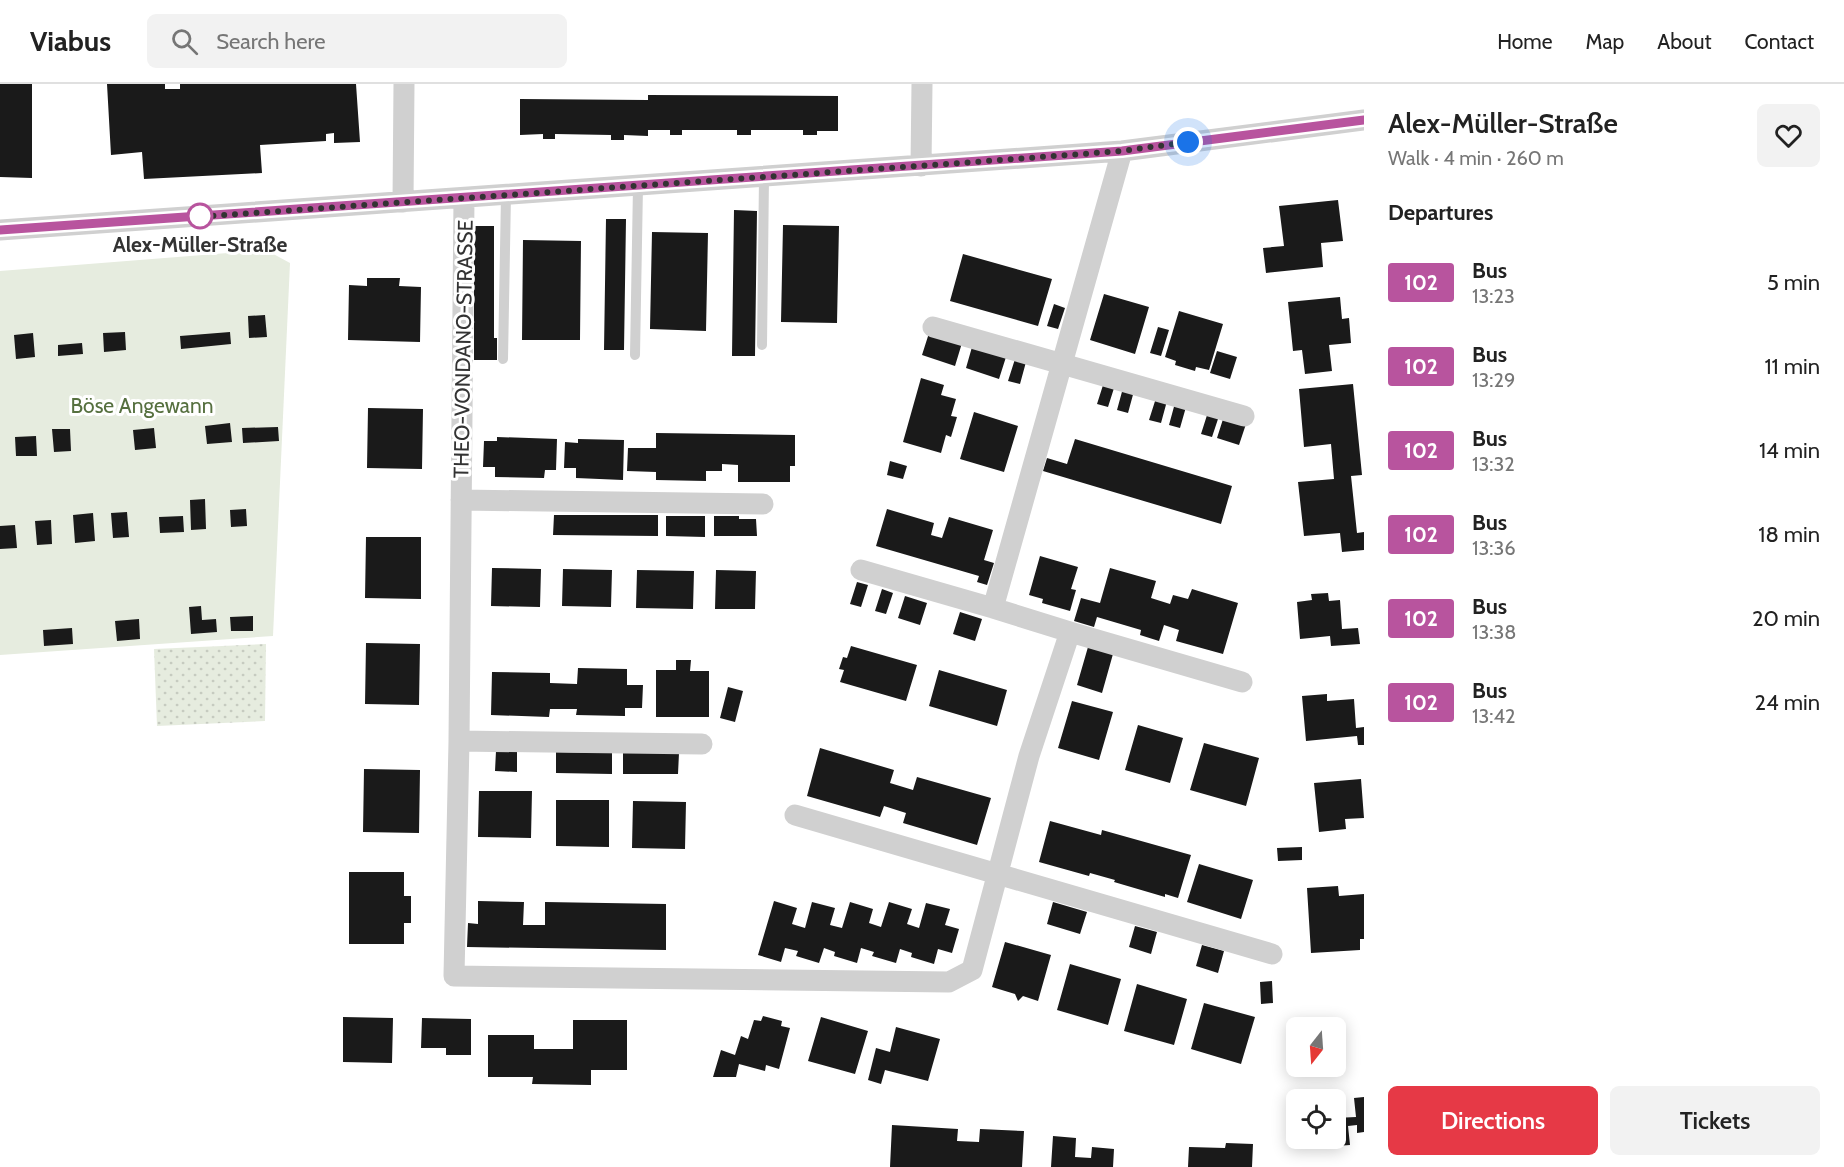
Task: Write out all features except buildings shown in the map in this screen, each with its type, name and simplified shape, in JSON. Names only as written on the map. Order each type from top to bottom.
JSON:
[{"type":"street","points":[[403,202],[404,84]]},
{"type":"street","points":[[921,166],[922,84]]},
{"type":"street","points":[[0,230],[1122,151],[1364,120]]},
{"type":"street","points":[[993,608],[1122,151]]},
{"type":"street","name":"THEO-VONDANO-STRASSE","points":[[465,198],[454,976],[949,982],[972,970],[999,874]]},
{"type":"street","points":[[933,327],[1244,416]]},
{"type":"street","name":"THEO-VONDANO-STRASSE","points":[[461,500],[763,504]]},
{"type":"street","points":[[861,570],[1242,682]]},
{"type":"street","points":[[999,874],[1029,756],[1070,632]]},
{"type":"street","points":[[459,741],[702,744]]},
{"type":"street","points":[[795,815],[1272,954]]},
{"type":"lane","points":[[762,345],[764,177]]},
{"type":"lane","points":[[635,355],[638,186]]},
{"type":"lane","points":[[503,359],[506,195]]},
{"type":"green space","name":"Böse Angewann","points":[[266,250],[290,263],[273,636],[0,655],[0,271]]},
{"type":"green space","points":[[266,644],[265,721],[157,726],[154,649]]},
{"type":"bus line","name":"102","points":[[0,230],[1122,151],[1364,120]]},
{"type":"place","name":"Alex-Müller-Straße","points":[[200,216]]},
{"type":"route","points":[[200,216],[196,217],[1122,151],[1188,142]]}]
